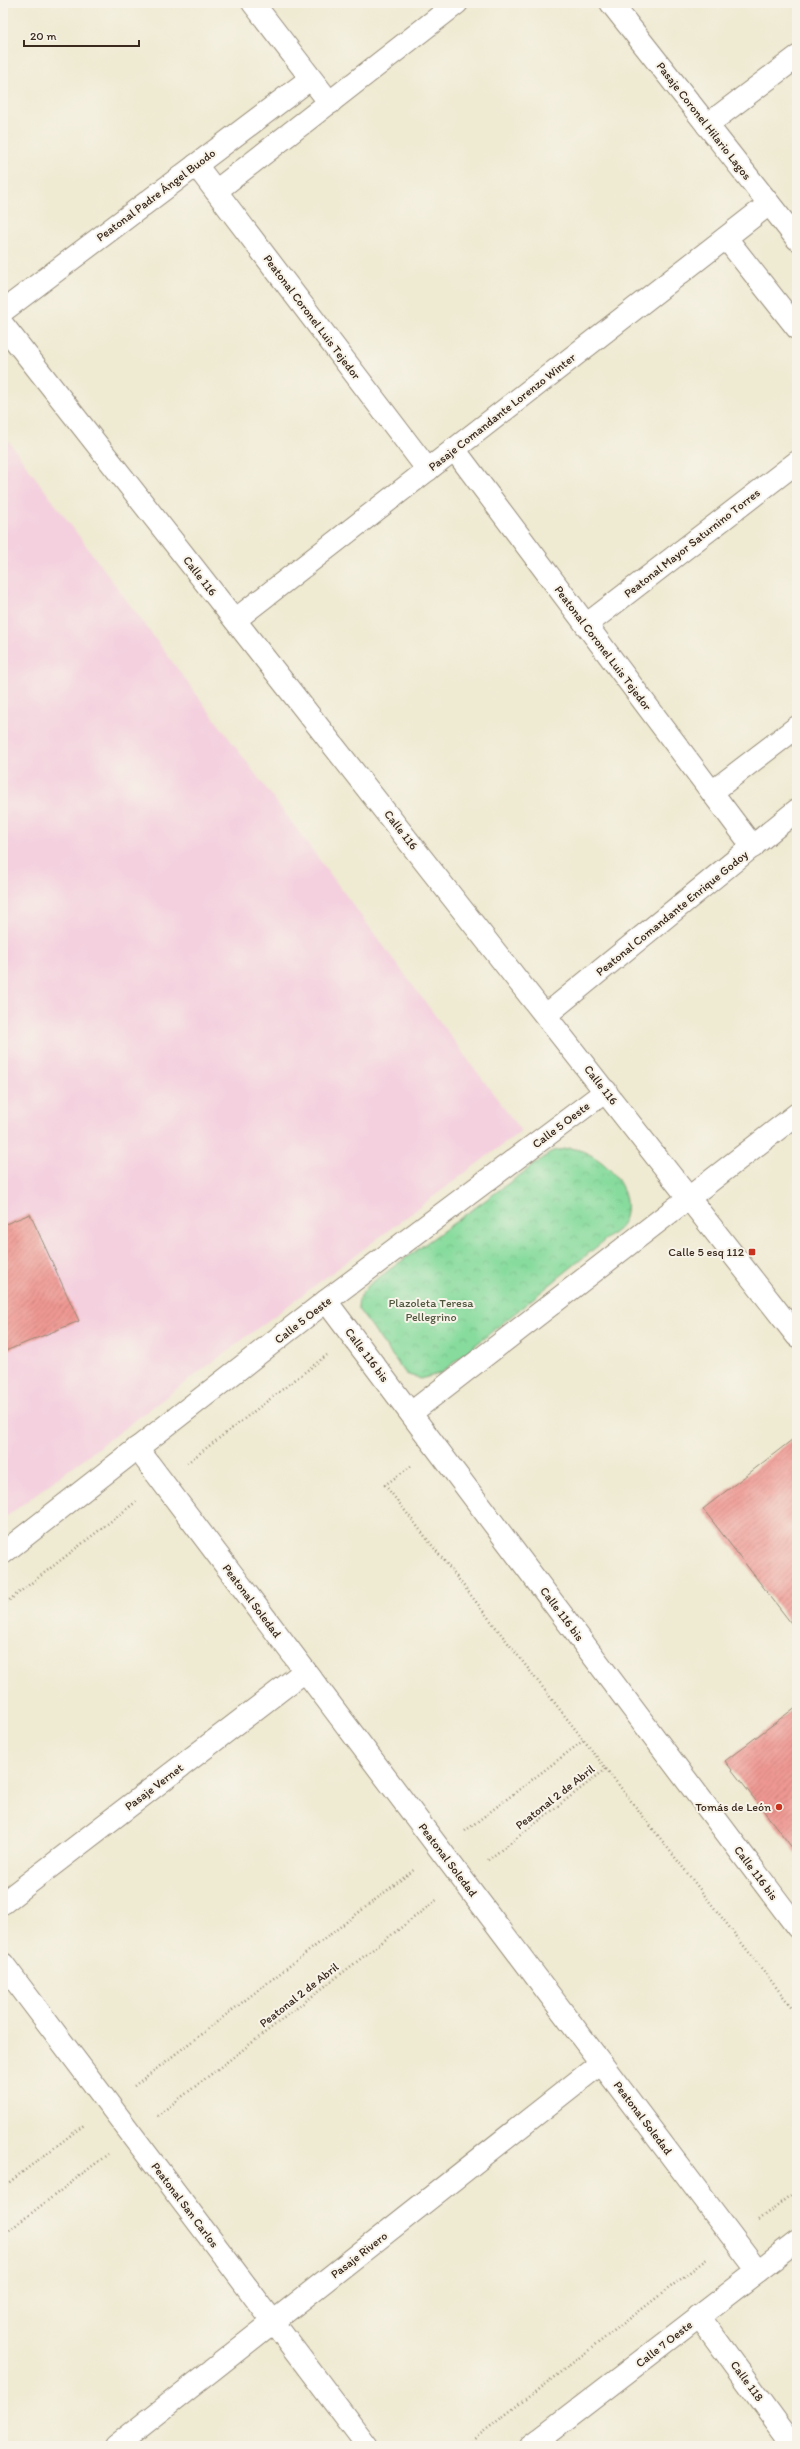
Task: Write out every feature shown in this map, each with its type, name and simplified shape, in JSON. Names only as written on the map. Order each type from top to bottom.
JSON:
[{"type":"street","points":[[253,3],[310,79],[330,103]]},
{"type":"street","points":[[216,191],[458,3]]},
{"type":"street","name":"Pasaje Coronel Hilario Lagos","points":[[611,3],[797,240]]},
{"type":"street","points":[[707,125],[797,57]]},
{"type":"street","name":"Peatonal Padre Ángel Buodo","points":[[3,311],[310,79]]},
{"type":"street","name":"Peatonal Coronel Luis Tejedor","points":[[196,165],[428,470]]},
{"type":"street","name":"Pasaje Comandante Lorenzo Winter","points":[[235,620],[769,204]]},
{"type":"street","points":[[726,238],[794,318]]},
{"type":"street","name":"Calle 116","points":[[3,325],[797,1336]]},
{"type":"street","name":"Peatonal Coronel Luis Tejedor","points":[[454,449],[753,847]]},
{"type":"street","name":"Peatonal Mayor Saturnino Torres","points":[[586,625],[797,462]]},
{"type":"street","points":[[712,792],[797,727]]},
{"type":"street","name":"Peatonal Comandante Enrique Godoy","points":[[546,1015],[797,810]]},
{"type":"street","name":"Calle 5 Oeste","points":[[3,1553],[326,1302],[606,1091]]},
{"type":"street","points":[[411,1413],[797,1114]]},
{"type":"street","name":"Calle 116 bis","points":[[326,1302],[797,1927]]},
{"type":"street","name":"Peatonal Soledad","points":[[137,1448],[758,2271]]},
{"type":"street","name":"Pasaje Vernet","points":[[3,1903],[305,1671]]},
{"type":"street","name":"Peatonal San Carlos","points":[[3,1964],[367,2446]]},
{"type":"street","name":"Pasaje Rivero","points":[[116,2446],[602,2063]]},
{"type":"street","name":"Calle 7 Oeste","points":[[531,2446],[797,2241]]},
{"type":"street","name":"Calle 118","points":[[699,2316],[794,2446]]},
{"type":"path","points":[[3,1605],[331,1352]]},
{"type":"path","points":[[416,1462],[385,1485],[797,2014]]},
{"type":"path","points":[[3,2187],[584,1740]]},
{"type":"path","name":"Peatonal 2 de Abril","points":[[3,2235],[606,1769]]},
{"type":"path","points":[[465,2446],[797,2190]]},
{"type":"shaded area","points":[[3,434],[521,1131],[3,1519]]},
{"type":"green space","name":"Plazoleta Teresa Pellegrino","points":[[571,1148],[596,1158],[616,1177],[626,1201],[626,1214],[621,1227],[441,1373],[421,1379],[406,1374],[358,1309],[359,1301],[363,1293],[370,1284],[553,1151]]},
{"type":"building","points":[[30,1214],[79,1321],[3,1352],[3,1225]]},
{"type":"building","points":[[797,1436],[797,1618],[791,1623],[703,1509]]},
{"type":"building","name":"Tomás de León","points":[[797,1706],[797,1854],[725,1761]]},
{"type":"place","name":"Calle 5 esq 112","points":[[752,1252]]},
{"type":"place","name":"Tomás de León","points":[[779,1807]]}]
